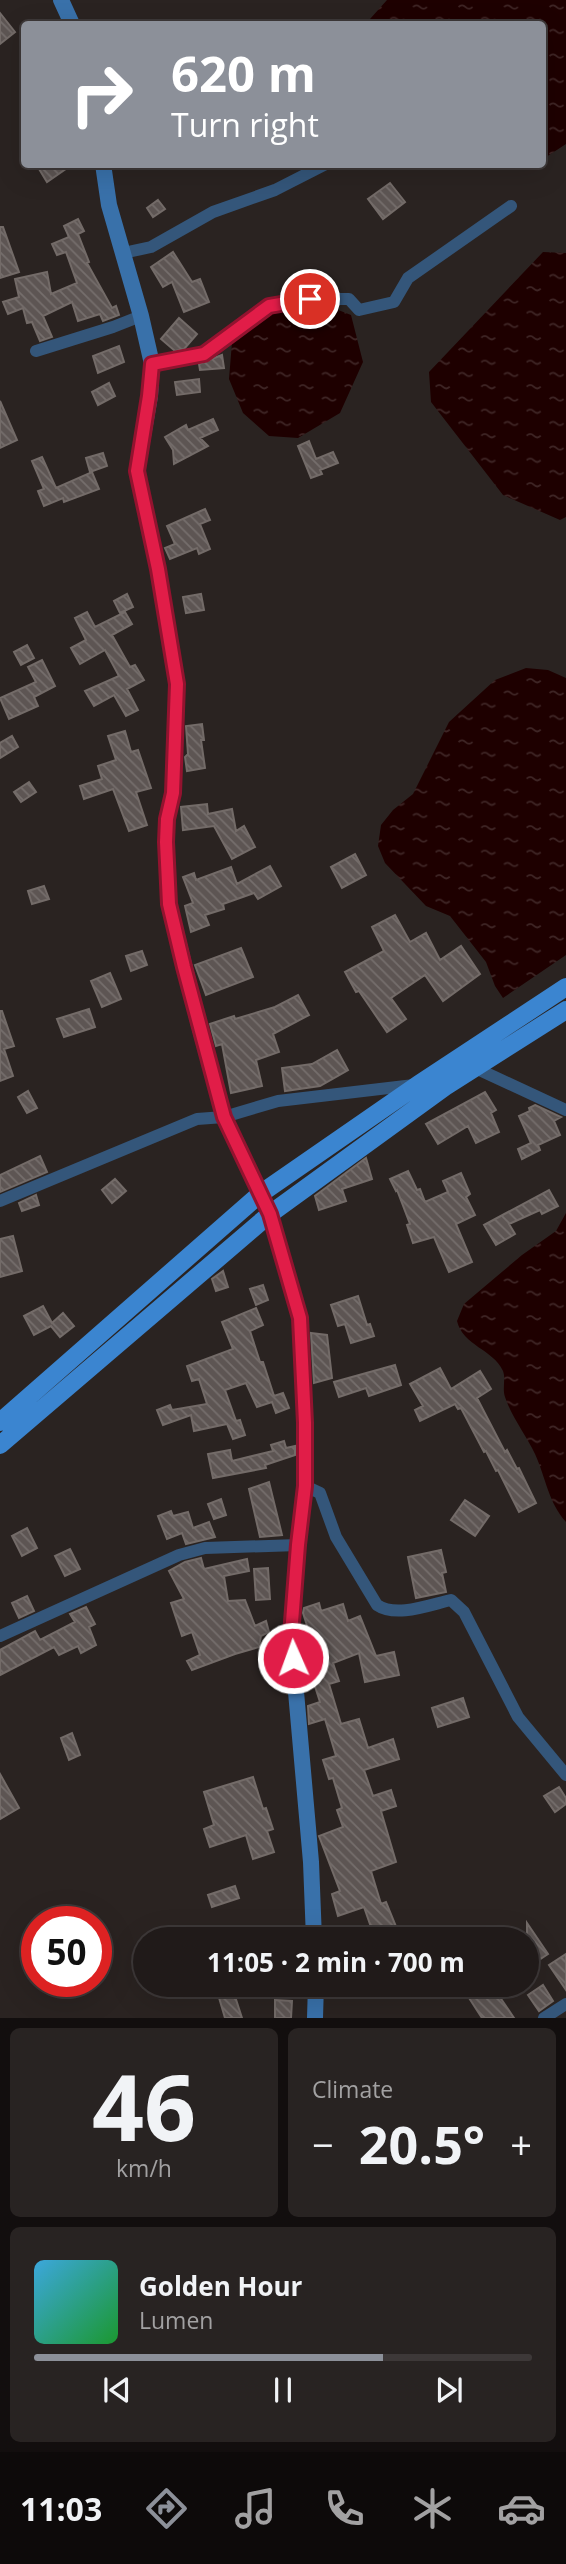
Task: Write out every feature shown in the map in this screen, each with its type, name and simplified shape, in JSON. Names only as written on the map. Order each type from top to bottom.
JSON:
[{"type":"main road","points":[[67,3],[71,21]]},
{"type":"main road","points":[[104,168],[109,205],[152,364],[137,471],[158,569],[177,684],[173,793],[166,830],[169,904],[224,1117],[270,1214],[300,1318],[305,1486],[291,1635],[311,1862],[314,1927]]},
{"type":"main road","points":[[0,1422],[260,1195],[419,1084],[566,987]]},
{"type":"main road","points":[[0,1445],[270,1214],[445,1087],[566,1010]]},
{"type":"main road","points":[[315,2018],[316,1997]]},
{"type":"street","points":[[122,253],[151,247],[213,212],[275,190],[318,168]]},
{"type":"street","points":[[152,364],[204,354],[269,306],[310,299],[349,299],[359,310],[394,302],[408,278],[511,206]]},
{"type":"street","points":[[36,351],[141,316]]},
{"type":"street","points":[[460,1057],[475,1069],[566,1110]]},
{"type":"street","points":[[0,1201],[197,1119],[224,1117],[278,1101],[419,1084]]},
{"type":"street","points":[[305,1486],[320,1493],[336,1537],[376,1605],[385,1611],[399,1611],[451,1600],[458,1605],[518,1717],[566,1775]]},
{"type":"street","points":[[0,1636],[179,1555],[205,1548],[298,1545]]},
{"type":"street","points":[[544,2018],[566,2004]]},
{"type":"water","points":[[387,0],[566,0],[566,144],[546,157],[546,21],[370,19]]},
{"type":"water","points":[[543,252],[566,253],[566,517],[560,520],[503,495],[431,402],[429,372]]},
{"type":"water","points":[[297,306],[328,306],[351,315],[363,362],[340,413],[298,438],[269,436],[243,413],[229,379],[232,342],[259,317]]},
{"type":"water","points":[[526,668],[548,670],[566,678],[566,955],[503,998],[495,986],[486,962],[450,916],[426,906],[385,863],[378,846],[381,825],[393,810],[413,794],[449,722],[495,680]]},
{"type":"water","points":[[566,1213],[566,1522],[555,1506],[535,1454],[508,1405],[504,1394],[503,1371],[492,1357],[465,1336],[457,1321],[464,1304],[522,1255],[556,1231]]},
{"type":"building","points":[[0,13],[15,32],[0,44]]},
{"type":"building","points":[[38,168],[67,168],[47,182]]},
{"type":"building","points":[[390,183],[405,202],[383,219],[368,199]]},
{"type":"building","points":[[158,200],[165,209],[153,217],[147,208]]},
{"type":"building","points":[[78,219],[84,231],[78,234],[89,262],[87,263],[112,308],[116,306],[119,315],[103,321],[100,314],[78,321],[72,302],[43,316],[52,337],[40,341],[32,322],[27,323],[23,308],[8,314],[3,302],[19,297],[15,279],[47,272],[51,294],[77,283],[66,252],[57,255],[52,244],[69,237],[64,226]]},
{"type":"building","points":[[0,227],[3,227],[19,272],[0,278]]},
{"type":"building","points":[[173,252],[192,282],[200,279],[209,302],[184,312],[172,282],[163,287],[151,267]]},
{"type":"building","points":[[179,318],[197,334],[184,349],[175,351],[161,339]]},
{"type":"building","points":[[119,346],[124,362],[98,373],[93,356]]},
{"type":"building","points":[[222,355],[224,368],[200,370],[199,364]]},
{"type":"building","points":[[199,379],[200,392],[177,395],[175,382]]},
{"type":"building","points":[[109,383],[115,396],[98,405],[92,392]]},
{"type":"building","points":[[0,401],[17,440],[0,448]]},
{"type":"building","points":[[213,419],[218,430],[200,438],[208,446],[174,464],[173,450],[165,437],[186,425],[188,430]]},
{"type":"building","points":[[309,441],[316,459],[333,452],[338,463],[320,470],[322,474],[311,478],[298,446]]},
{"type":"building","points":[[103,453],[107,466],[90,472],[86,458]]},
{"type":"building","points":[[42,457],[56,488],[92,472],[99,489],[44,506],[38,491],[44,489],[32,461]]},
{"type":"building","points":[[205,509],[210,520],[200,524],[210,549],[199,554],[197,548],[170,559],[165,548],[175,544],[167,526]]},
{"type":"building","points":[[127,594],[133,607],[120,613],[114,601]]},
{"type":"building","points":[[201,594],[204,610],[186,613],[183,597]]},
{"type":"building","points":[[87,612],[95,627],[125,612],[132,624],[112,635],[130,667],[135,665],[144,680],[127,689],[138,710],[126,716],[114,695],[94,706],[85,691],[119,676],[105,650],[80,664],[71,648],[86,640],[75,618]]},
{"type":"building","points":[[27,645],[34,658],[21,665],[14,652]]},
{"type":"building","points":[[42,660],[55,686],[34,697],[38,706],[9,719],[0,698],[36,682],[28,667]]},
{"type":"building","points":[[202,724],[205,768],[187,771],[186,726]]},
{"type":"building","points":[[125,731],[131,752],[138,750],[151,788],[136,792],[147,825],[129,831],[113,789],[84,799],[80,786],[102,779],[98,766],[116,760],[108,736]]},
{"type":"building","points":[[12,736],[18,747],[0,758],[0,743]]},
{"type":"building","points":[[29,782],[36,792],[21,802],[14,792]]},
{"type":"building","points":[[207,804],[208,814],[232,809],[236,831],[244,826],[255,847],[232,859],[214,826],[183,830],[181,807]]},
{"type":"building","points":[[355,854],[366,875],[342,888],[331,867]]},
{"type":"building","points":[[270,866],[281,886],[258,899],[254,893],[223,904],[224,909],[205,915],[209,925],[191,932],[185,906],[193,903],[183,877],[194,873],[196,880],[231,867],[237,884]]},
{"type":"building","points":[[44,886],[49,899],[32,904],[28,891]]},
{"type":"building","points":[[395,915],[410,942],[426,933],[440,960],[461,946],[480,974],[443,1001],[425,975],[391,998],[406,1019],[387,1032],[359,991],[356,992],[345,972],[384,951],[372,927]]},
{"type":"building","points":[[241,948],[253,977],[206,995],[195,965]]},
{"type":"building","points":[[142,951],[147,965],[131,971],[126,956]]},
{"type":"building","points":[[110,973],[121,999],[102,1007],[91,981]]},
{"type":"building","points":[[298,995],[309,1015],[273,1034],[279,1052],[256,1060],[262,1086],[231,1093],[222,1044],[216,1046],[210,1024],[275,1007]]},
{"type":"building","points":[[89,1009],[95,1027],[64,1037],[57,1019]]},
{"type":"building","points":[[0,1011],[14,1046],[4,1049],[13,1076],[0,1081]]},
{"type":"building","points":[[337,1050],[348,1070],[320,1086],[285,1091],[282,1068],[312,1064]]},
{"type":"building","points":[[28,1091],[37,1108],[27,1113],[18,1097]]},
{"type":"building","points":[[485,1092],[496,1110],[491,1113],[499,1132],[476,1143],[468,1126],[438,1144],[426,1124]]},
{"type":"building","points":[[535,1105],[561,1117],[554,1121],[560,1135],[538,1145],[540,1150],[522,1159],[518,1149],[531,1143],[519,1116],[530,1111],[529,1108]]},
{"type":"building","points":[[40,1156],[47,1172],[0,1192],[0,1175]]},
{"type":"building","points":[[366,1158],[372,1179],[342,1189],[346,1201],[319,1210],[315,1196]]},
{"type":"building","points":[[408,1171],[425,1202],[448,1192],[443,1181],[461,1173],[470,1194],[466,1197],[475,1215],[456,1224],[472,1262],[449,1272],[434,1237],[413,1243],[407,1225],[410,1224],[390,1179]]},
{"type":"building","points":[[115,1179],[126,1191],[112,1203],[102,1190]]},
{"type":"building","points":[[549,1190],[558,1206],[542,1214],[540,1210],[509,1224],[515,1234],[496,1245],[484,1225]]},
{"type":"building","points":[[36,1195],[39,1205],[22,1211],[19,1203]]},
{"type":"building","points":[[13,1236],[22,1271],[0,1277],[0,1239]]},
{"type":"building","points":[[223,1271],[228,1287],[216,1291],[212,1279]]},
{"type":"building","points":[[263,1285],[268,1300],[256,1305],[250,1289]]},
{"type":"building","points":[[358,1296],[367,1325],[370,1324],[374,1336],[351,1343],[345,1324],[338,1326],[331,1305]]},
{"type":"building","points":[[43,1306],[52,1323],[63,1313],[74,1326],[60,1337],[51,1326],[34,1335],[24,1316]]},
{"type":"building","points":[[256,1308],[263,1325],[250,1331],[260,1362],[263,1362],[274,1396],[283,1393],[289,1408],[276,1413],[272,1402],[257,1407],[246,1383],[225,1390],[236,1421],[240,1420],[245,1435],[233,1439],[227,1424],[194,1431],[191,1415],[163,1425],[157,1410],[170,1405],[172,1410],[207,1404],[199,1379],[192,1381],[187,1366],[233,1349],[222,1322]]},
{"type":"building","points":[[311,1333],[327,1335],[332,1378],[314,1383]]},
{"type":"building","points":[[395,1365],[401,1385],[369,1396],[366,1388],[339,1397],[334,1382]]},
{"type":"building","points":[[440,1368],[451,1389],[480,1371],[491,1389],[477,1398],[505,1452],[507,1450],[517,1469],[519,1468],[536,1503],[519,1512],[498,1470],[496,1471],[486,1451],[484,1452],[461,1408],[458,1409],[455,1404],[420,1421],[415,1410],[423,1406],[410,1384]]},
{"type":"building","points":[[284,1441],[286,1448],[295,1446],[295,1455],[265,1465],[266,1468],[213,1478],[208,1454],[230,1450],[232,1461],[273,1451],[271,1445]]},
{"type":"building","points":[[269,1482],[282,1535],[260,1537],[249,1489]]},
{"type":"building","points":[[221,1499],[226,1515],[214,1519],[208,1504]]},
{"type":"building","points":[[465,1500],[489,1516],[475,1536],[451,1520]]},
{"type":"building","points":[[171,1511],[173,1516],[188,1512],[193,1528],[209,1522],[215,1537],[186,1544],[182,1533],[167,1539],[158,1516]]},
{"type":"building","points":[[27,1528],[37,1548],[22,1556],[12,1536]]},
{"type":"building","points":[[70,1549],[80,1569],[65,1576],[55,1556]]},
{"type":"building","points":[[441,1550],[446,1572],[442,1573],[446,1592],[416,1598],[408,1557]]},
{"type":"building","points":[[201,1558],[204,1569],[247,1559],[249,1571],[224,1576],[228,1601],[245,1600],[255,1626],[266,1621],[269,1632],[261,1636],[259,1647],[192,1670],[187,1661],[200,1655],[192,1632],[182,1636],[171,1603],[184,1599],[169,1571],[185,1562]]},
{"type":"building","points":[[268,1568],[270,1599],[256,1600],[254,1569]]},
{"type":"building","points":[[27,1596],[34,1611],[19,1618],[12,1603]]},
{"type":"building","points":[[319,1603],[321,1611],[343,1604],[348,1621],[360,1616],[376,1656],[394,1652],[399,1675],[365,1682],[359,1653],[333,1663],[339,1681],[329,1684],[341,1724],[359,1719],[368,1748],[393,1739],[399,1759],[364,1770],[373,1796],[391,1790],[396,1806],[381,1811],[396,1862],[371,1871],[381,1904],[386,1902],[396,1927],[371,1927],[364,1907],[338,1916],[332,1894],[340,1891],[319,1836],[343,1827],[337,1810],[342,1808],[333,1778],[329,1779],[323,1760],[336,1756],[325,1719],[309,1724],[308,1706],[320,1702],[303,1649],[307,1648],[303,1637],[310,1635],[304,1608]]},
{"type":"building","points":[[86,1607],[95,1624],[89,1627],[96,1645],[81,1653],[78,1646],[59,1655],[54,1647],[0,1675],[0,1650],[35,1631],[40,1640],[75,1622],[70,1614]]},
{"type":"building","points":[[463,1698],[469,1717],[438,1727],[432,1708]]},
{"type":"building","points":[[72,1733],[80,1755],[69,1760],[61,1738]]},
{"type":"building","points":[[0,1774],[19,1808],[0,1819]]},
{"type":"building","points":[[253,1777],[263,1809],[266,1808],[273,1829],[267,1831],[274,1852],[253,1859],[246,1835],[210,1847],[204,1829],[214,1825],[204,1792]]},
{"type":"building","points":[[559,1787],[566,1798],[566,1804],[555,1812],[544,1796]]},
{"type":"building","points":[[235,1886],[239,1898],[212,1907],[208,1895]]},
{"type":"building","points":[[539,1941],[548,1954],[539,1960]]},
{"type":"building","points":[[566,1954],[566,1990],[549,1965]]},
{"type":"building","points":[[543,1985],[553,2001],[539,2011],[529,1997],[539,1997],[539,1988]]},
{"type":"building","points":[[219,1997],[235,1997],[242,2018],[225,2018]]},
{"type":"building","points":[[468,1997],[500,1997],[514,2018],[482,2018]]},
{"type":"building","points":[[275,2000],[292,2001],[291,2018],[275,2018]]},
{"type":"route","points":[[293,1658],[291,1635],[305,1486],[300,1318],[270,1214],[224,1117],[169,904],[166,842],[167,819],[173,793],[177,684],[158,569],[137,471],[152,364],[204,354],[269,306],[310,299]]}]
